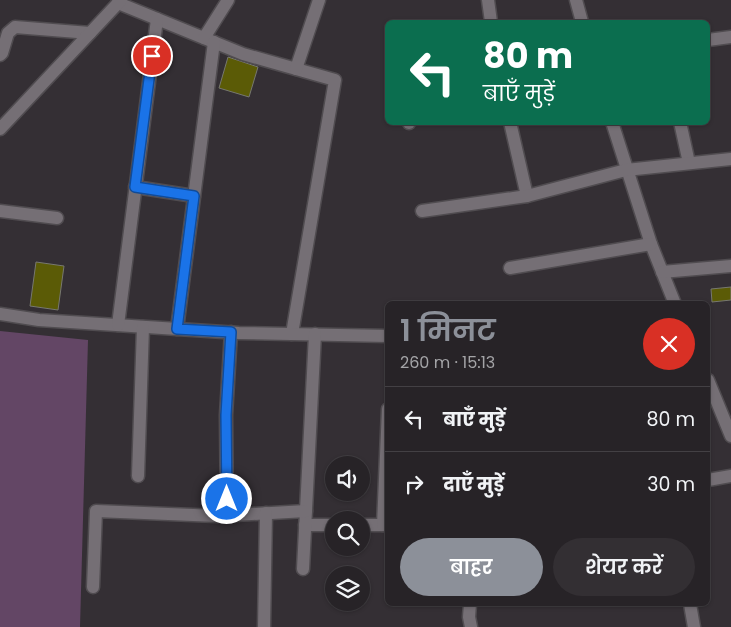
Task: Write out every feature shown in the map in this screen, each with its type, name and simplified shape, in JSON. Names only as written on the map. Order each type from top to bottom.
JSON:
[{"type":"street","points":[[177,329],[194,196],[209,40],[228,0]]},
{"type":"street","points":[[296,69],[320,0]]},
{"type":"street","points":[[488,0],[492,20]]},
{"type":"street","points":[[576,0],[581,20]]},
{"type":"street","points":[[0,129],[120,2],[243,54],[334,80],[292,334]]},
{"type":"street","points":[[118,325],[157,19]]},
{"type":"street","points":[[0,55],[8,32],[15,27],[90,33]]},
{"type":"street","points":[[710,40],[731,37]]},
{"type":"street","points":[[511,125],[527,196]]},
{"type":"street","points":[[613,125],[651,244],[675,301]]},
{"type":"street","points":[[681,125],[689,163]]},
{"type":"street","points":[[422,211],[527,196],[626,170],[731,158]]},
{"type":"street","points":[[135,187],[194,196]]},
{"type":"street","points":[[0,211],[57,218]]},
{"type":"street","points":[[510,268],[651,244]]},
{"type":"street","points":[[662,272],[731,266]]},
{"type":"street","points":[[0,314],[39,320],[177,329],[385,336]]},
{"type":"street","points":[[138,476],[143,327]]},
{"type":"street","points":[[227,516],[226,415],[231,332]]},
{"type":"street","points":[[303,569],[315,334]]},
{"type":"street","points":[[710,390],[713,405],[731,436]]},
{"type":"street","points":[[710,480],[731,476]]},
{"type":"street","points":[[93,588],[96,511],[217,516],[306,511]]},
{"type":"street","points":[[264,627],[266,513]]},
{"type":"street","points":[[305,525],[325,525]]},
{"type":"street","points":[[370,525],[385,525]]},
{"type":"street","points":[[470,606],[470,627]]},
{"type":"street","points":[[690,606],[694,627]]},
{"type":"shaded area","points":[[0,331],[88,340],[80,627],[0,627]]},
{"type":"building","points":[[228,57],[258,67],[249,97],[219,88]]},
{"type":"building","points":[[36,262],[64,266],[58,310],[30,306]]},
{"type":"building","points":[[731,287],[731,300],[712,302],[711,289]]},
{"type":"route","points":[[152,56],[135,187],[194,196],[177,329],[231,332],[226,415],[227,499]]}]
